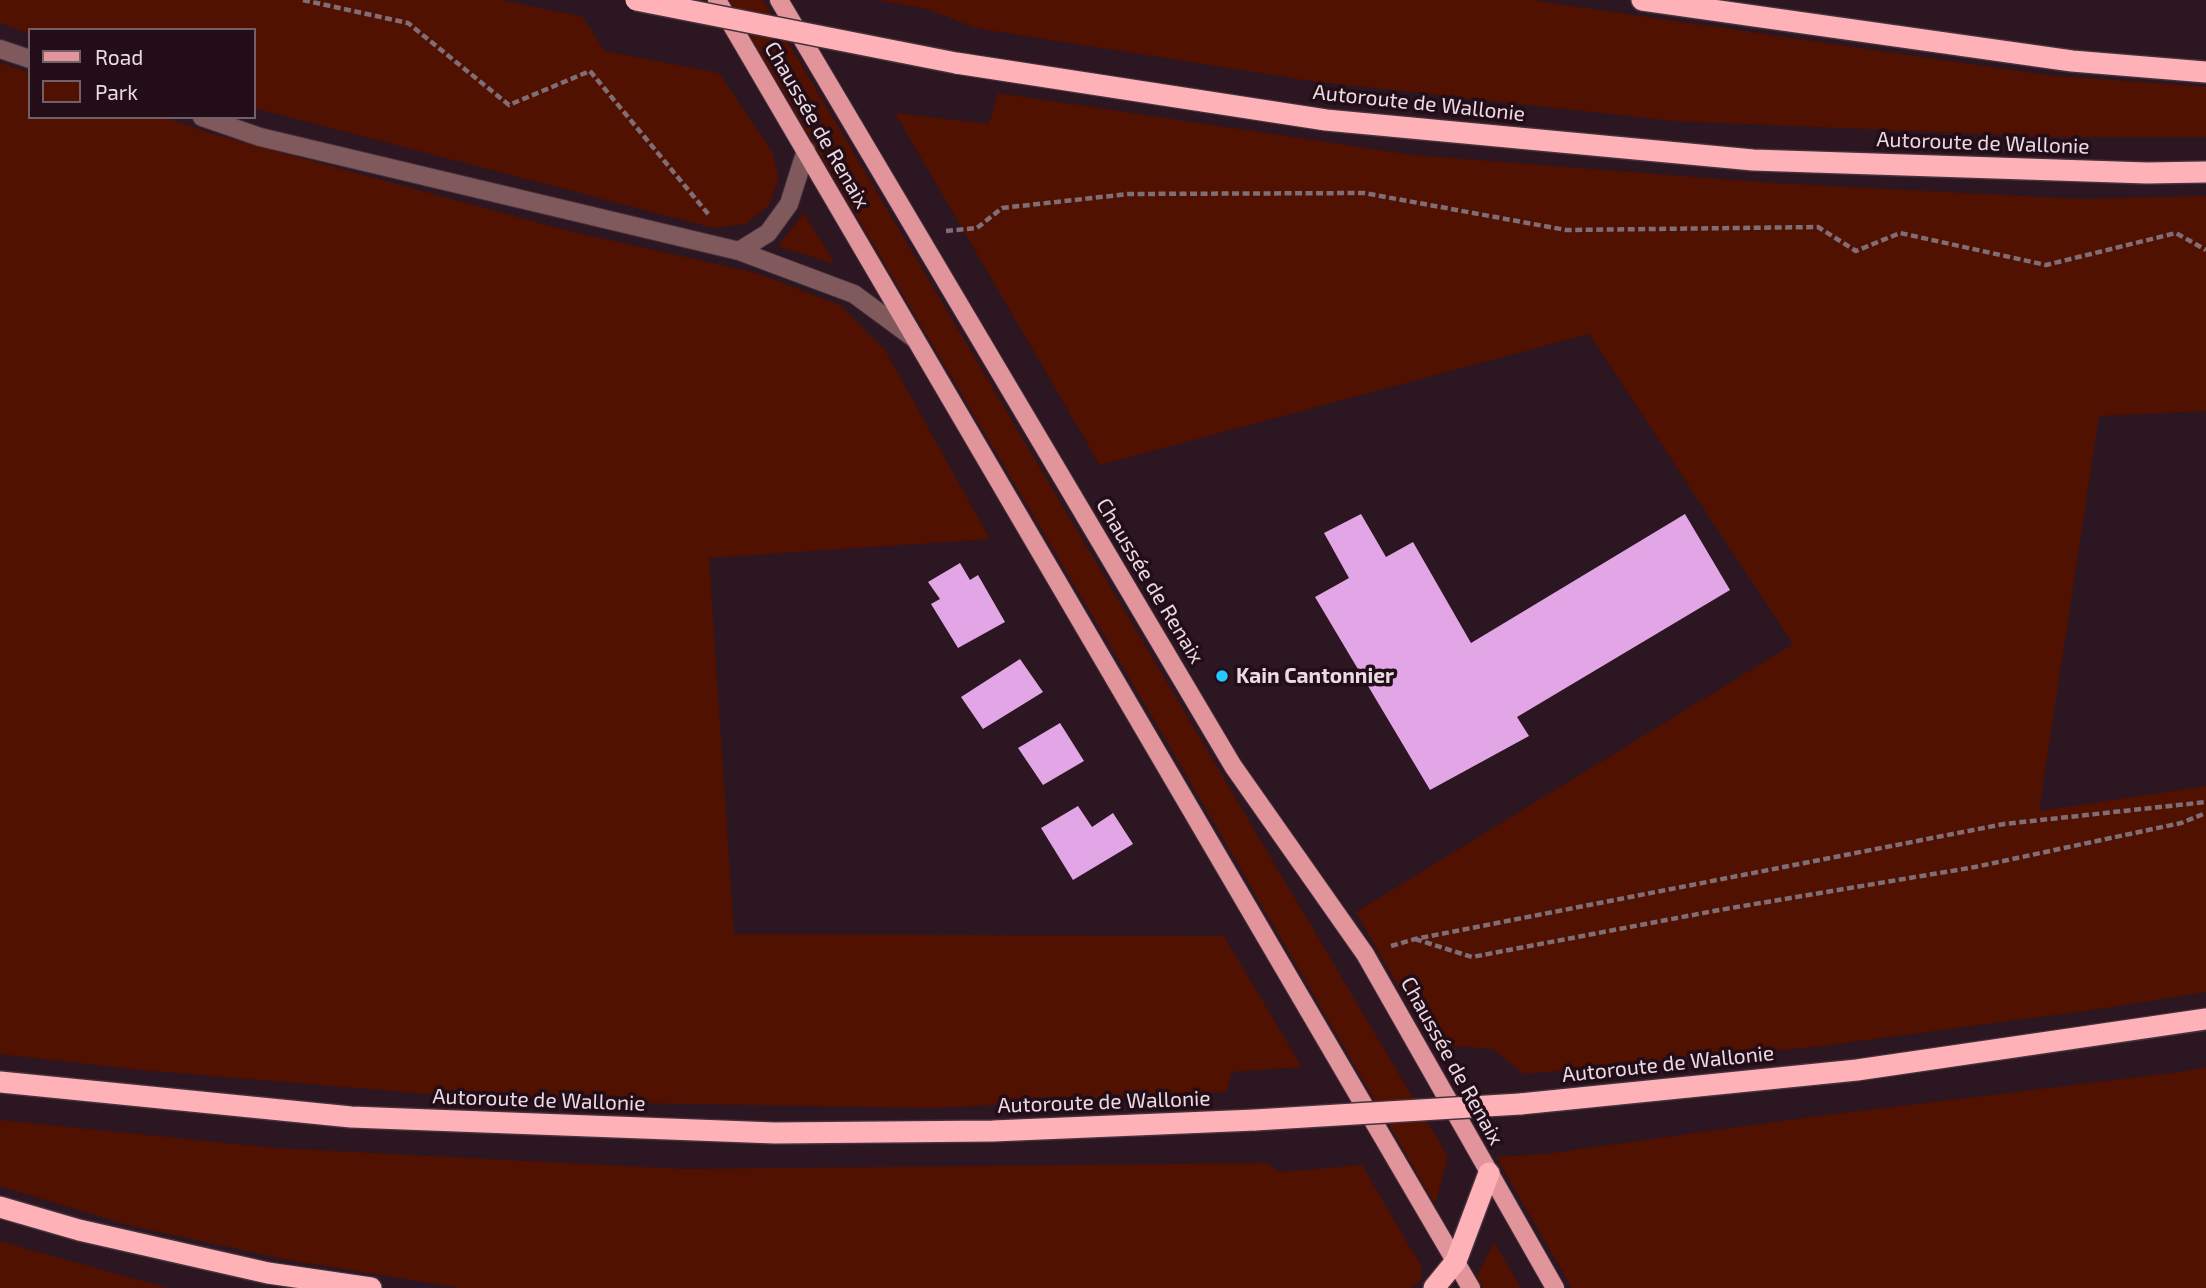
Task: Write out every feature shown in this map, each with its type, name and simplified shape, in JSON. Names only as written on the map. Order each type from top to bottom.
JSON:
[{"type":"highway","name":"Autoroute de Wallonie","points":[[636,0],[956,62],[1326,120],[1753,160],[2147,173],[2206,172]]},
{"type":"highway","points":[[1642,0],[2072,61],[2206,72]]},
{"type":"highway","name":"Autoroute de Wallonie","points":[[0,1082],[351,1117],[775,1133],[993,1131],[1255,1120],[1520,1104],[1857,1070],[2206,1019]]},
{"type":"highway","points":[[1434,1288],[1456,1261],[1489,1173]]},
{"type":"highway","points":[[0,1207],[79,1230],[268,1273],[371,1288]]},
{"type":"main road","name":"Chaussée de Renaix","points":[[717,0],[1471,1288]]},
{"type":"main road","name":"Chaussée de Renaix","points":[[779,0],[1233,766],[1365,954],[1555,1288]]},
{"type":"street","points":[[0,48],[28,58]]},
{"type":"street","points":[[208,119],[260,137],[739,251],[854,294],[915,340]]},
{"type":"street","points":[[739,251],[768,233],[789,204],[806,150]]},
{"type":"path","points":[[303,0],[408,23],[509,105],[590,71],[739,251]]},
{"type":"path","points":[[918,234],[977,228],[1002,208],[1128,194],[1364,193],[1566,230],[1818,227],[1856,251],[1900,233],[2046,265],[2176,233],[2206,250]]},
{"type":"path","points":[[1365,954],[1415,939],[2004,824],[2206,802]]},
{"type":"path","points":[[1415,939],[1472,957],[1975,867],[2181,823],[2206,813]]},
{"type":"green space","points":[[0,0],[502,0],[583,17],[604,51],[719,73],[772,152],[779,178],[769,205],[745,224],[714,228],[256,109],[256,28],[28,28],[28,33],[0,23]]},
{"type":"green space","points":[[729,0],[763,0],[1448,1157],[1435,1204],[1169,745]]},
{"type":"green space","points":[[877,0],[1531,0],[2046,75],[2206,87],[2206,137],[2057,137],[1673,121],[1311,81],[975,28],[927,9]]},
{"type":"green space","points":[[0,63],[28,72],[28,119],[169,119],[213,134],[565,230],[756,273],[840,305],[885,350],[990,539],[709,558],[734,934],[1224,936],[1302,1067],[1232,1072],[1226,1092],[934,1108],[513,1101],[141,1070],[0,1054]]},
{"type":"green space","points":[[998,93],[1413,155],[1772,183],[2079,199],[2206,196],[2206,411],[2099,416],[2039,811],[2206,786],[2206,992],[2100,1009],[1814,1047],[1524,1074],[1493,1049],[1431,1044],[1356,912],[1793,644],[1589,334],[1100,465],[895,113],[989,124]]},
{"type":"green space","points":[[804,213],[835,264],[778,246]]},
{"type":"green space","points":[[2206,1067],[2206,1288],[1572,1288],[1496,1157],[1545,1154],[1810,1117]]},
{"type":"green space","points":[[0,1120],[275,1148],[684,1169],[1266,1163],[1280,1172],[1362,1165],[1421,1266],[1421,1280],[1411,1288],[461,1288],[288,1260],[132,1226],[0,1186]]},
{"type":"green space","points":[[0,1241],[6,1243],[168,1288],[0,1288]]},
{"type":"green space","points":[[1494,1242],[1521,1288],[1483,1288],[1477,1277]]},
{"type":"building","points":[[1361,514],[1386,557],[1413,542],[1471,643],[1685,514],[1730,590],[1517,717],[1529,736],[1430,790],[1315,597],[1349,578],[1324,533]]},
{"type":"building","points":[[960,563],[970,580],[978,575],[1005,622],[958,648],[931,604],[940,599],[928,582]]},
{"type":"building","points":[[1020,659],[1043,692],[983,729],[961,697]]},
{"type":"building","points":[[1060,723],[1084,761],[1043,785],[1018,748]]},
{"type":"building","points":[[1078,806],[1092,827],[1113,813],[1133,844],[1073,880],[1041,828]]},
{"type":"place","name":"Kain Cantonnier","points":[[1222,676]]}]
